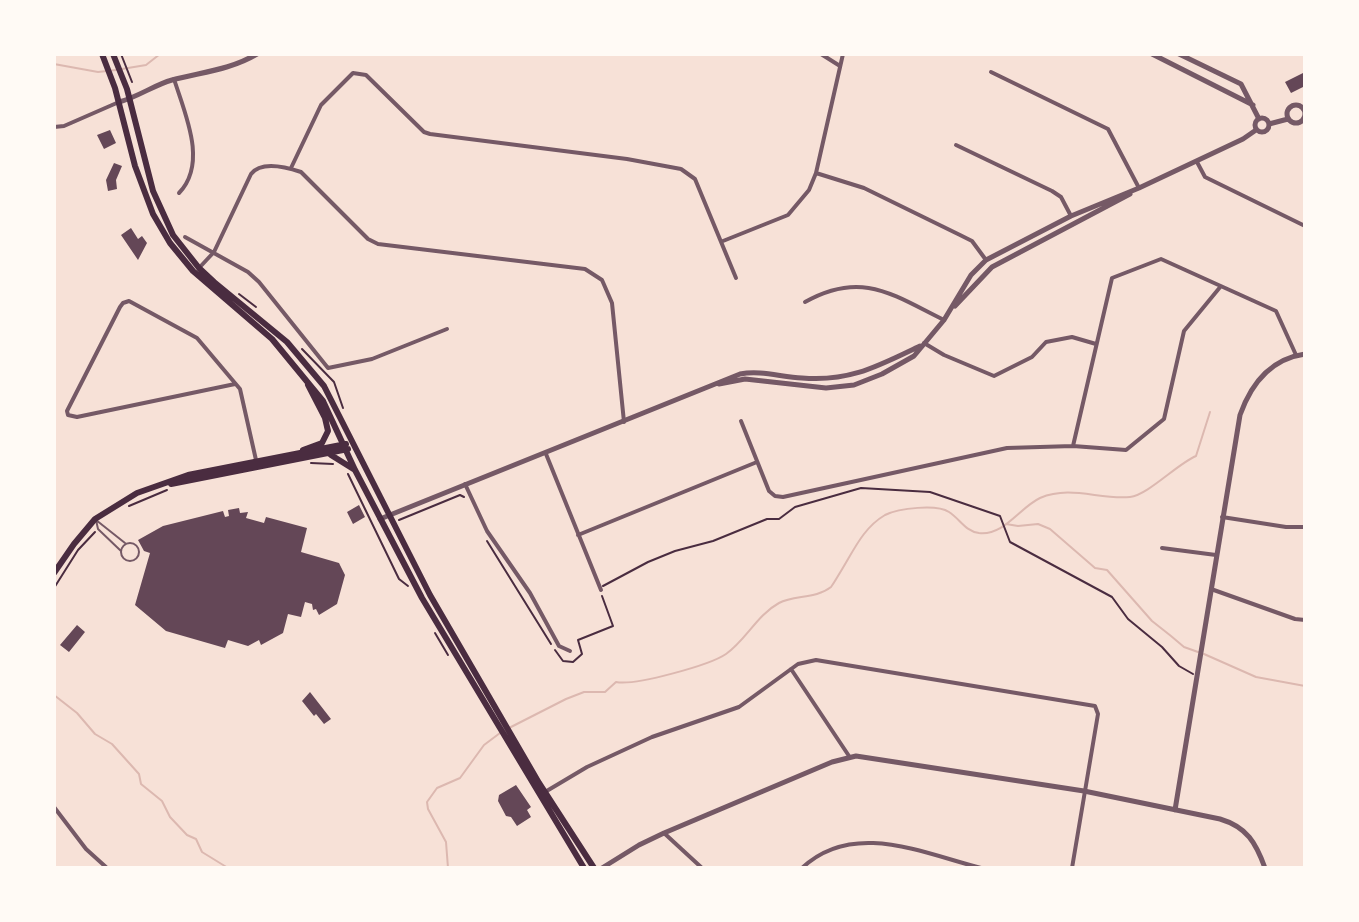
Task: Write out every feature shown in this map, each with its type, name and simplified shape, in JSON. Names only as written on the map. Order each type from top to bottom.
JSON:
[{"type":"main road","points":[[118,55],[128,83],[149,179],[173,235],[199,268],[279,334],[324,386],[388,516],[500,722]]},
{"type":"main road","points":[[104,57],[143,191],[170,243],[193,271],[261,328],[298,368],[323,401],[345,447],[350,471]]},
{"type":"main road","points":[[54,573],[95,519],[119,502],[188,475],[296,452],[322,443],[328,431],[320,406],[298,368]]},
{"type":"main road","points":[[154,487],[327,455],[354,444]]},
{"type":"main road","points":[[296,452],[345,447]]},
{"type":"main road","points":[[327,455],[338,458],[350,471],[380,519],[422,598],[594,868]]},
{"type":"main road","points":[[509,736],[584,868]]},
{"type":"street","points":[[54,127],[64,126],[174,79],[227,68],[257,54]]},
{"type":"street","points":[[821,54],[840,66]]},
{"type":"street","points":[[723,241],[788,215],[809,190],[816,173],[843,54]]},
{"type":"street","points":[[1152,54],[1253,105]]},
{"type":"street","points":[[1170,62],[1176,54],[1241,84],[1259,119]]},
{"type":"street","points":[[291,168],[321,105],[353,73],[359,72],[366,75],[424,132],[430,134],[627,159],[681,169],[695,179],[736,278]]},
{"type":"street","points":[[991,72],[1108,129],[1136,190]]},
{"type":"street","points":[[174,79],[194,162],[189,179],[179,193]]},
{"type":"street","points":[[1269,124],[1288,119],[1303,123],[1305,110],[1291,107],[1288,119]]},
{"type":"street","points":[[1259,119],[1265,119],[1269,124]]},
{"type":"street","points":[[1256,130],[1259,119]]},
{"type":"street","points":[[1256,130],[1263,132],[1269,124]]},
{"type":"street","points":[[380,519],[719,384],[745,379],[826,388],[854,385],[882,374],[914,356],[944,320],[971,275],[986,260],[1071,216],[1197,162],[1256,130]]},
{"type":"street","points":[[956,145],[1052,191],[1061,197],[1071,216]]},
{"type":"street","points":[[1197,162],[1205,177],[1305,226]]},
{"type":"street","points":[[199,268],[214,252],[256,168],[291,168],[301,172],[368,239],[378,244],[585,269],[602,280],[612,303],[624,422]]},
{"type":"street","points":[[816,173],[864,188],[972,241],[986,260]]},
{"type":"street","points":[[953,307],[992,267],[1136,190]]},
{"type":"street","points":[[185,237],[259,282],[323,365],[330,368],[372,359],[447,329]]},
{"type":"street","points":[[1073,446],[1112,278],[1161,259],[1276,311],[1296,355]]},
{"type":"street","points":[[741,421],[769,491],[783,497],[1007,448],[1073,446],[1126,450],[1164,419],[1184,331],[1221,286]]},
{"type":"street","points":[[805,302],[832,288],[878,288],[944,320]]},
{"type":"street","points":[[235,384],[77,417],[68,415],[67,408],[120,307],[129,301],[197,338],[235,384],[242,395],[256,460]]},
{"type":"street","points":[[924,343],[994,376],[1032,357],[1046,342],[1072,337],[1096,344]]},
{"type":"street","points":[[1175,810],[1240,415],[1248,393],[1262,375],[1296,355],[1305,354]]},
{"type":"street","points":[[546,454],[601,590]]},
{"type":"street","points":[[578,535],[757,462]]},
{"type":"street","points":[[465,484],[487,531],[530,593],[559,646],[570,651]]},
{"type":"street","points":[[1222,517],[1305,527]]},
{"type":"street","points":[[1162,548],[1216,555]]},
{"type":"street","points":[[1211,589],[1305,620]]},
{"type":"street","points":[[545,792],[587,767],[652,737],[739,707],[791,669],[804,661],[813,660],[1096,707],[1098,714],[1072,868]]},
{"type":"street","points":[[791,669],[849,756]]},
{"type":"street","points":[[602,868],[634,847],[664,833],[849,756],[1084,791],[1229,822],[1244,830],[1255,842],[1265,868]]},
{"type":"street","points":[[54,807],[86,849],[107,868]]},
{"type":"street","points":[[664,833],[702,868]]},
{"type":"street","points":[[802,868],[833,847],[867,841],[981,868]]},
{"type":"lane","points":[[95,519],[126,544],[138,547],[137,558],[126,560],[98,529],[95,519]]},
{"type":"lane","points":[[121,551],[126,544]]},
{"type":"path","points":[[118,55],[128,83]]},
{"type":"path","points":[[312,463],[338,465]]},
{"type":"path","points":[[350,471],[377,531]]},
{"type":"path","points":[[578,640],[613,626],[601,590],[607,584],[675,551],[713,541],[767,519],[779,519],[795,507],[861,488],[930,492],[995,513],[1002,518],[1005,535],[1014,545],[1027,549],[1112,597],[1128,619],[1191,674]]},
{"type":"path","points":[[124,508],[167,491]]},
{"type":"path","points":[[398,522],[460,495]]},
{"type":"path","points":[[54,588],[78,550],[93,533]]},
{"type":"building","points":[[1305,72],[1305,86],[1291,93],[1285,82]]},
{"type":"building","points":[[110,130],[116,143],[104,149],[97,135]]},
{"type":"building","points":[[114,163],[122,166],[116,180],[117,189],[108,191],[106,180]]},
{"type":"building","points":[[131,228],[138,239],[142,236],[147,243],[138,260],[121,235]]},
{"type":"building","points":[[359,505],[365,517],[353,524],[347,512]]},
{"type":"building","points":[[239,508],[240,513],[248,512],[246,518],[264,523],[266,517],[307,528],[301,552],[339,563],[345,575],[337,604],[319,615],[312,604],[305,602],[301,617],[288,614],[283,633],[261,645],[259,640],[248,646],[228,640],[225,648],[166,631],[135,605],[150,553],[144,551],[138,540],[163,526],[223,511],[225,517],[229,516],[228,510]]},
{"type":"building","points":[[77,625],[85,632],[69,652],[60,645]]},
{"type":"building","points":[[310,692],[331,719],[324,724],[302,701]]},
{"type":"building","points":[[516,785],[531,807],[527,810],[531,817],[517,826],[511,817],[506,816],[498,801],[499,795]]},
{"type":"waterway","points":[[122,69],[146,65],[160,54]]},
{"type":"waterway","points":[[54,64],[98,72],[116,70]]},
{"type":"waterway","points":[[509,728],[584,692],[605,692],[616,682],[672,674],[726,654],[771,608],[831,587],[865,533],[885,515],[908,509],[936,508],[953,515],[970,530],[988,533],[1004,526],[1032,502],[1051,494],[1137,495],[1196,456],[1210,412]]},
{"type":"waterway","points":[[1006,524],[1038,524],[1050,529],[1095,568],[1107,570],[1152,621],[1184,647],[1198,652]]},
{"type":"waterway","points":[[1204,654],[1256,677],[1305,686]]},
{"type":"waterway","points":[[54,695],[77,713],[95,734],[112,744],[139,774],[141,784],[162,801],[170,817],[187,835],[196,839],[202,852],[228,868]]},
{"type":"waterway","points":[[448,868],[446,842],[427,802],[437,788],[460,778],[484,745],[500,733]]}]
